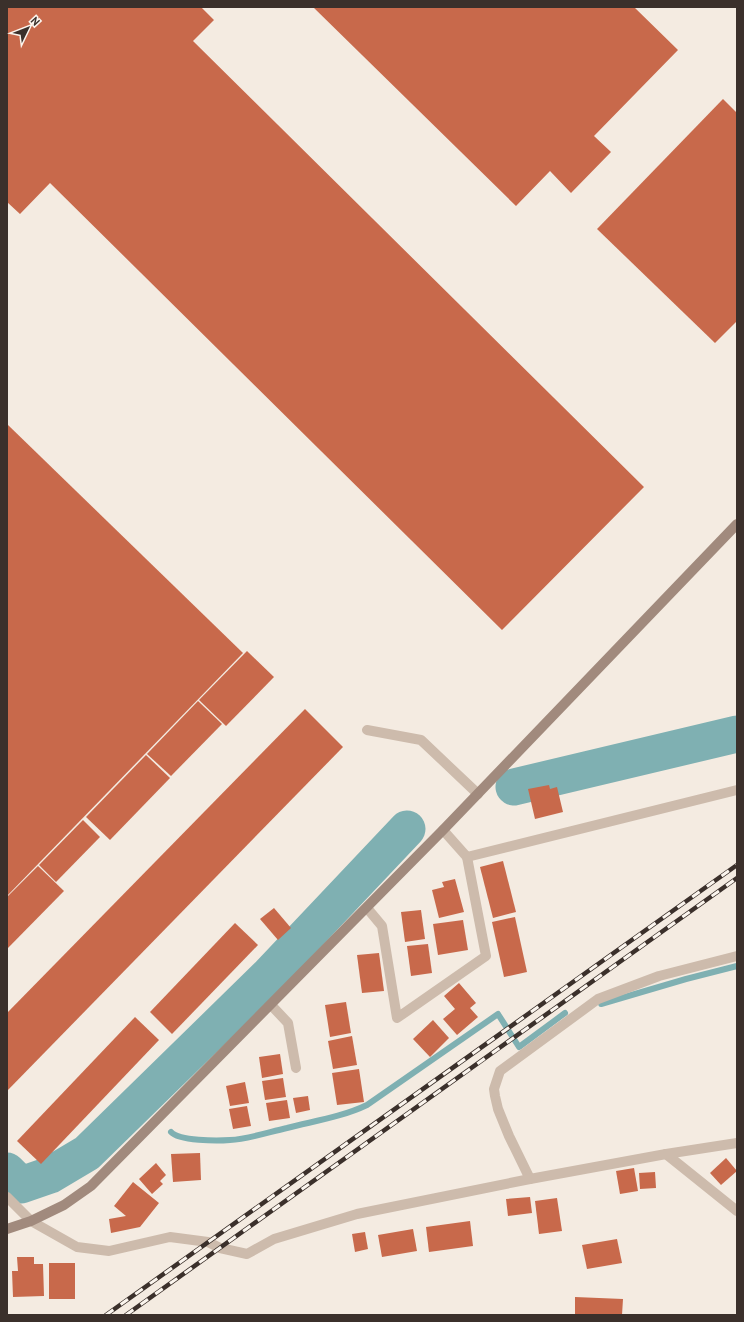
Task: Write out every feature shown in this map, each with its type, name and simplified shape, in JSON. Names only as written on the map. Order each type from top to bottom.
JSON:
[{"type":"street","points":[[7,1229],[31,1221],[64,1204],[91,1186],[367,908],[737,524]]},
{"type":"street","points":[[367,730],[421,740],[478,794]]},
{"type":"street","points":[[467,857],[737,790]]},
{"type":"street","points":[[367,908],[382,926],[397,1018],[486,956],[467,857],[443,830]]},
{"type":"street","points":[[530,1179],[509,1136],[498,1109],[494,1089],[500,1072],[598,999],[659,976],[737,956]]},
{"type":"street","points":[[271,1004],[288,1023],[296,1068]]},
{"type":"street","points":[[7,1197],[31,1221],[77,1247],[109,1251],[170,1238],[208,1242],[220,1248],[247,1254],[274,1239],[357,1214],[530,1179],[666,1154],[737,1143]]},
{"type":"street","points":[[666,1154],[737,1211]]},
{"type":"building","points":[[7,7],[201,7],[214,20],[193,41],[644,487],[502,630],[50,183],[20,214],[7,202]]},
{"type":"building","points":[[313,7],[634,7],[678,50],[594,136],[611,152],[571,193],[550,171],[516,206]]},
{"type":"building","points":[[723,99],[737,113],[737,321],[715,343],[597,229]]},
{"type":"building","points":[[7,424],[243,653],[7,896]]},
{"type":"building","points":[[247,651],[274,677],[226,726],[199,700]]},
{"type":"building","points":[[198,701],[222,724],[171,776],[147,754]]},
{"type":"building","points":[[305,709],[343,747],[7,1091],[7,1013]]},
{"type":"building","points":[[146,755],[170,778],[110,840],[86,817]]},
{"type":"building","points":[[549,785],[550,789],[557,787],[563,812],[535,819],[528,789]]},
{"type":"building","points":[[83,820],[100,837],[56,882],[39,865]]},
{"type":"building","points":[[503,861],[516,912],[493,918],[480,867]]},
{"type":"building","points":[[38,866],[64,891],[7,949],[7,897]]},
{"type":"building","points":[[455,879],[464,912],[439,918],[432,890],[444,887],[442,882]]},
{"type":"building","points":[[274,908],[291,928],[278,940],[260,919]]},
{"type":"building","points":[[421,910],[425,939],[405,942],[401,912]]},
{"type":"building","points":[[515,917],[527,972],[504,977],[492,922]]},
{"type":"building","points":[[463,920],[468,950],[438,955],[433,924]]},
{"type":"building","points":[[235,923],[258,945],[172,1034],[150,1012]]},
{"type":"building","points":[[428,944],[432,973],[411,976],[407,946]]},
{"type":"building","points":[[379,953],[384,991],[362,993],[357,955]]},
{"type":"building","points":[[459,983],[476,1003],[470,1008],[478,1017],[457,1035],[443,1019],[455,1009],[444,996]]},
{"type":"building","points":[[346,1002],[351,1033],[330,1037],[325,1005]]},
{"type":"building","points":[[135,1017],[159,1040],[41,1164],[17,1141]]},
{"type":"building","points":[[433,1020],[449,1038],[430,1057],[413,1039]]},
{"type":"building","points":[[352,1036],[357,1065],[333,1069],[328,1041]]},
{"type":"building","points":[[280,1054],[283,1074],[262,1078],[259,1057]]},
{"type":"building","points":[[359,1069],[364,1102],[337,1105],[332,1073]]},
{"type":"building","points":[[283,1078],[286,1097],[265,1100],[262,1081]]},
{"type":"building","points":[[245,1082],[249,1103],[230,1106],[226,1086]]},
{"type":"building","points":[[308,1096],[310,1110],[296,1113],[293,1098]]},
{"type":"building","points":[[287,1100],[290,1118],[269,1121],[266,1103]]},
{"type":"building","points":[[247,1106],[251,1126],[233,1129],[229,1109]]},
{"type":"building","points":[[200,1153],[201,1180],[173,1182],[171,1154]]},
{"type":"building","points":[[726,1158],[737,1171],[721,1185],[710,1173]]},
{"type":"building","points":[[156,1163],[166,1175],[160,1181],[163,1184],[152,1194],[139,1179]]},
{"type":"building","points":[[634,1168],[638,1191],[620,1194],[616,1171]]},
{"type":"building","points":[[655,1172],[656,1188],[640,1189],[639,1173]]},
{"type":"building","points":[[133,1182],[159,1203],[140,1227],[111,1233],[109,1219],[126,1216],[114,1206]]},
{"type":"building","points":[[530,1197],[532,1213],[508,1216],[506,1199]]},
{"type":"building","points":[[557,1198],[562,1231],[539,1234],[535,1201]]},
{"type":"building","points":[[470,1221],[473,1246],[429,1252],[426,1227]]},
{"type":"building","points":[[413,1229],[417,1251],[382,1257],[378,1235]]},
{"type":"building","points":[[365,1232],[368,1249],[355,1252],[352,1234]]},
{"type":"building","points":[[617,1239],[622,1263],[587,1269],[582,1245]]},
{"type":"building","points":[[17,1257],[34,1257],[34,1264],[43,1264],[44,1296],[13,1297],[12,1271],[18,1271]]},
{"type":"building","points":[[49,1263],[75,1263],[75,1299],[49,1299]]},
{"type":"building","points":[[575,1297],[623,1299],[622,1315],[575,1315]]},
{"type":"waterway","points":[[514,787],[737,734]]},
{"type":"waterway","points":[[7,1171],[21,1185],[50,1175],[87,1153],[269,975],[407,829]]},
{"type":"waterway","points":[[601,1004],[686,979],[737,966]]},
{"type":"waterway","points":[[171,1132],[175,1135],[199,1140],[237,1139],[338,1116],[367,1105],[498,1014],[519,1047],[565,1013]]},
{"type":"waterway","points":[[139,1103],[143,1106]]},
{"type":"railway","points":[[106,1315],[737,865]]},
{"type":"railway","points":[[126,1315],[737,878]]}]
